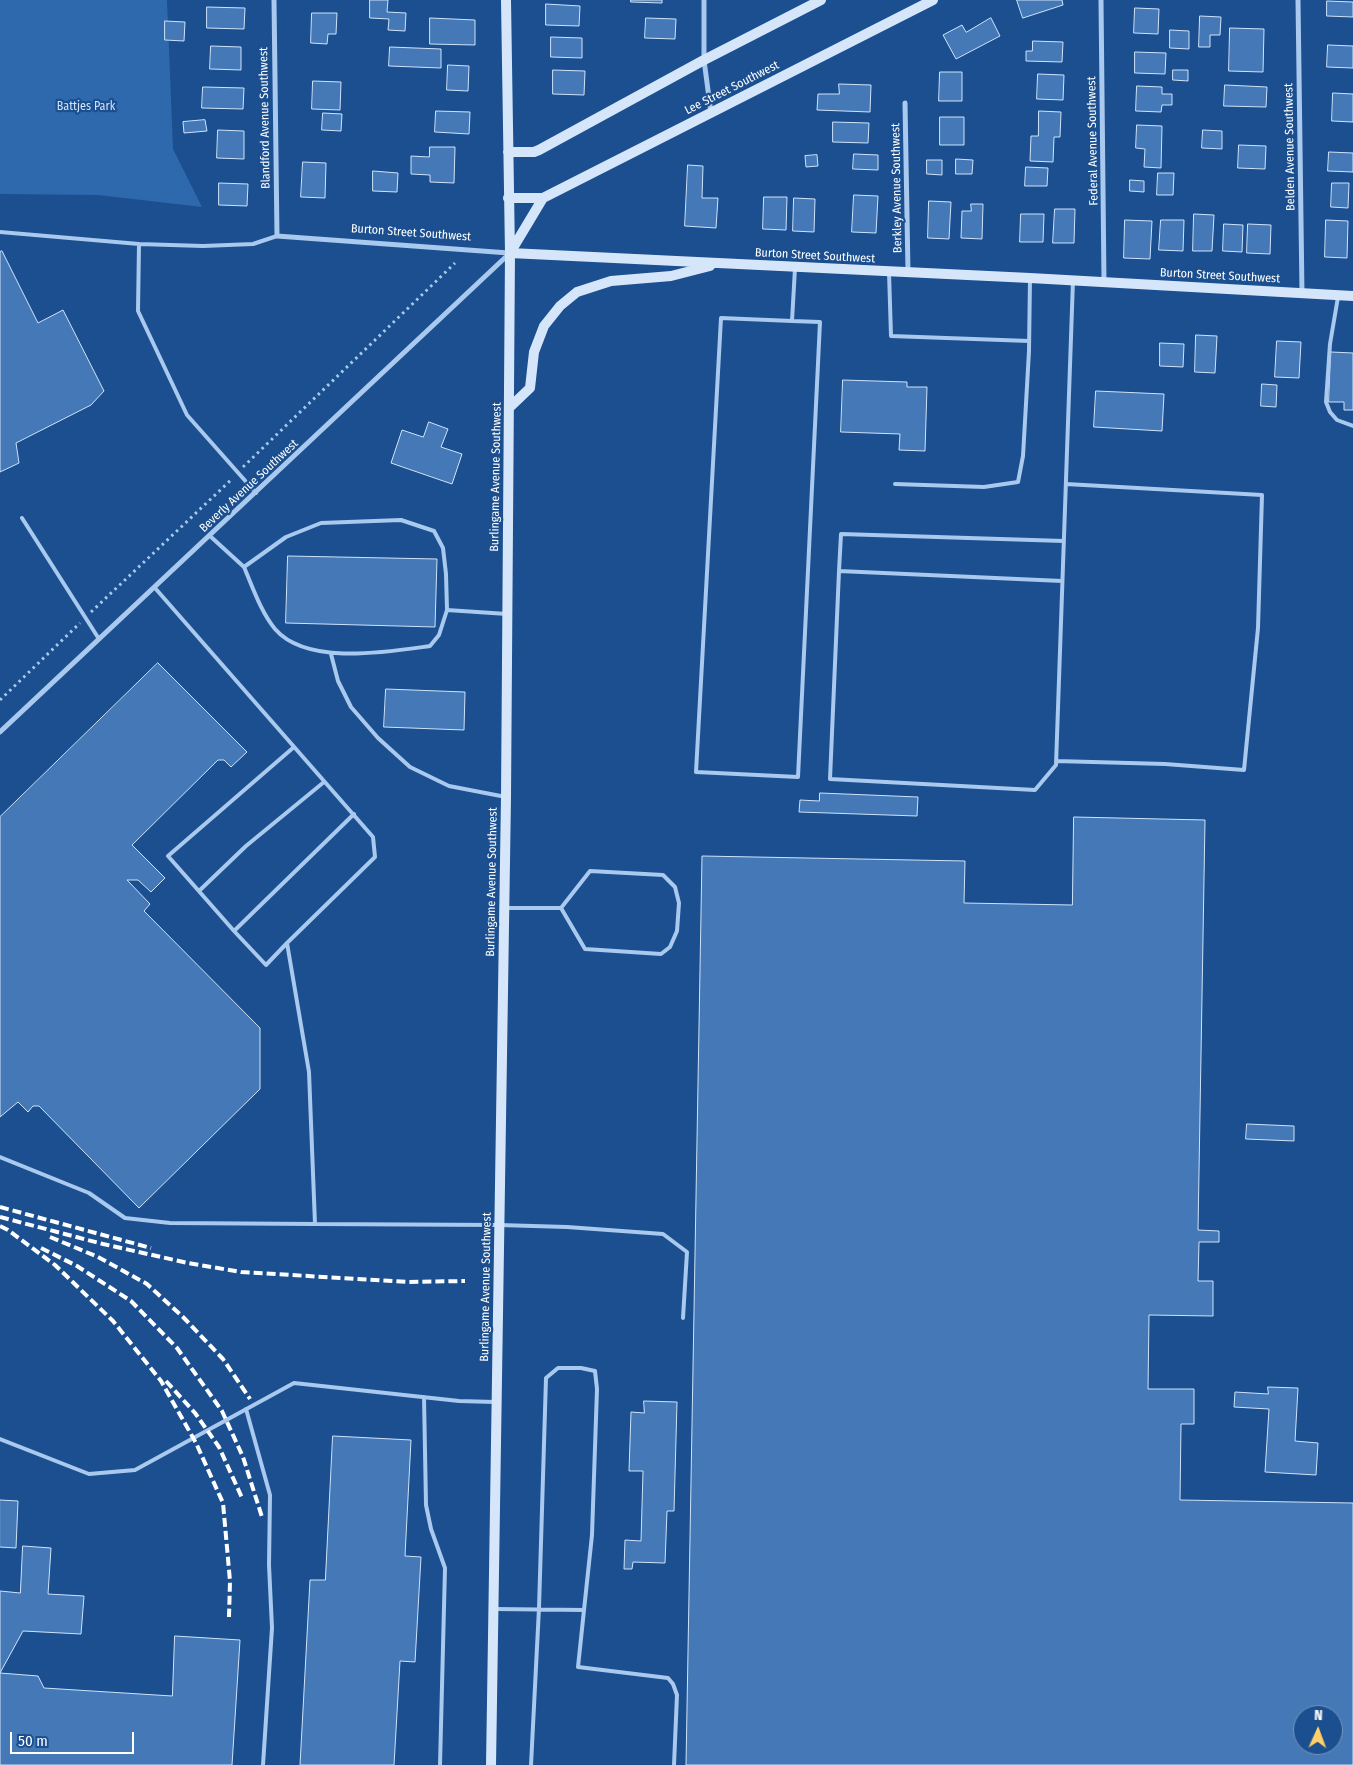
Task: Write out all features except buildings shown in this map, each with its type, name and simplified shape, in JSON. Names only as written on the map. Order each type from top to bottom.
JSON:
[{"type":"street","name":"Blandford Avenue Southwest","points":[[274,0],[277,236]]},
{"type":"street","name":"Burlingame Avenue Southwest","points":[[491,1765],[506,797],[510,253],[506,0]]},
{"type":"street","points":[[704,0],[704,60],[711,113]]},
{"type":"street","points":[[508,152],[534,152],[539,150],[704,60],[821,0]]},
{"type":"street","name":"Lee Street Southwest","points":[[508,198],[543,198],[933,0]]},
{"type":"street","name":"Federal Avenue Southwest","points":[[1101,0],[1104,282]]},
{"type":"street","name":"Belden Avenue Southwest","points":[[1298,0],[1302,293]]},
{"type":"street","name":"Berkley Avenue Southwest","points":[[905,103],[908,273]]},
{"type":"street","points":[[510,253],[543,198]]},
{"type":"street","name":"Burton Street Southwest","points":[[277,236],[510,253],[1073,280],[1353,296]]},
{"type":"street","name":"Beverly Avenue Southwest","points":[[0,732],[510,253]]},
{"type":"street","points":[[509,408],[530,388],[534,352],[544,326],[560,306],[577,292],[611,282],[671,276],[721,263]]},
{"type":"lane","points":[[0,232],[139,244],[203,246],[252,244],[277,236]]},
{"type":"lane","points":[[139,244],[138,311],[187,415],[256,493]]},
{"type":"lane","points":[[792,321],[795,268]]},
{"type":"lane","points":[[889,272],[891,336],[1029,341]]},
{"type":"lane","points":[[895,484],[984,487],[1018,482],[1023,456],[1030,278]]},
{"type":"lane","points":[[1064,541],[841,534],[830,779],[1035,790],[1056,765],[1062,581],[1064,541],[1073,280]]},
{"type":"lane","points":[[1339,295],[1330,344],[1326,402],[1330,412],[1337,420],[1353,426]]},
{"type":"lane","points":[[721,318],[792,321],[820,322],[798,777],[696,772],[721,318]]},
{"type":"lane","points":[[1056,761],[1166,764],[1244,770],[1258,628],[1262,495],[1066,484]]},
{"type":"lane","points":[[22,518],[99,639]]},
{"type":"lane","points":[[210,536],[244,567],[260,604],[276,629],[295,645],[331,654],[393,651],[430,646],[439,635],[447,610],[443,548],[434,531],[400,520],[321,523],[286,536],[244,567]]},
{"type":"lane","points":[[839,571],[1062,581]]},
{"type":"lane","points":[[155,588],[373,837],[374,857],[266,965],[168,856],[294,747]]},
{"type":"lane","points":[[447,610],[507,614]]},
{"type":"lane","points":[[331,654],[338,681],[351,707],[378,738],[410,767],[449,786],[506,797]]},
{"type":"lane","points":[[199,891],[246,846],[324,782]]},
{"type":"lane","points":[[234,931],[354,814]]},
{"type":"lane","points":[[590,871],[663,875],[675,887],[679,903],[677,931],[670,947],[661,954],[585,949],[561,908],[590,871]]},
{"type":"lane","points":[[504,908],[561,908]]},
{"type":"lane","points":[[288,943],[309,1072],[315,1224]]},
{"type":"lane","points":[[0,1157],[89,1193],[125,1218],[170,1223],[567,1227],[663,1234],[687,1252],[683,1318]]},
{"type":"lane","points":[[531,1765],[540,1608],[546,1378],[558,1368],[580,1368],[595,1371],[598,1389],[592,1535],[578,1667],[658,1675],[668,1678],[677,1694],[674,1765]]},
{"type":"lane","points":[[0,1439],[89,1474],[135,1470],[294,1383],[496,1402]]},
{"type":"lane","points":[[424,1396],[426,1505],[431,1529],[445,1568],[440,1765]]},
{"type":"lane","points":[[246,1409],[270,1495],[269,1565],[272,1628],[263,1765]]},
{"type":"lane","points":[[493,1609],[540,1608],[584,1610]]},
{"type":"path","points":[[0,700],[455,263]]},
{"type":"green space","name":"Battjes Park","points":[[0,0],[167,0],[173,149],[202,207],[98,195],[0,194]]},
{"type":"railway","points":[[0,1207],[151,1248]]},
{"type":"railway","points":[[0,1217],[103,1244],[188,1263],[241,1272],[408,1282],[465,1281]]},
{"type":"railway","points":[[0,1226],[55,1265],[113,1321],[161,1381],[196,1443],[223,1503],[230,1581],[229,1617]]},
{"type":"railway","points":[[50,1237],[98,1257],[147,1284],[183,1317],[223,1359],[250,1399]]},
{"type":"railway","points":[[41,1248],[77,1266],[131,1301],[177,1348],[222,1411],[243,1457],[262,1517]]},
{"type":"railway","points":[[166,1381],[195,1413],[219,1447],[243,1500]]}]
